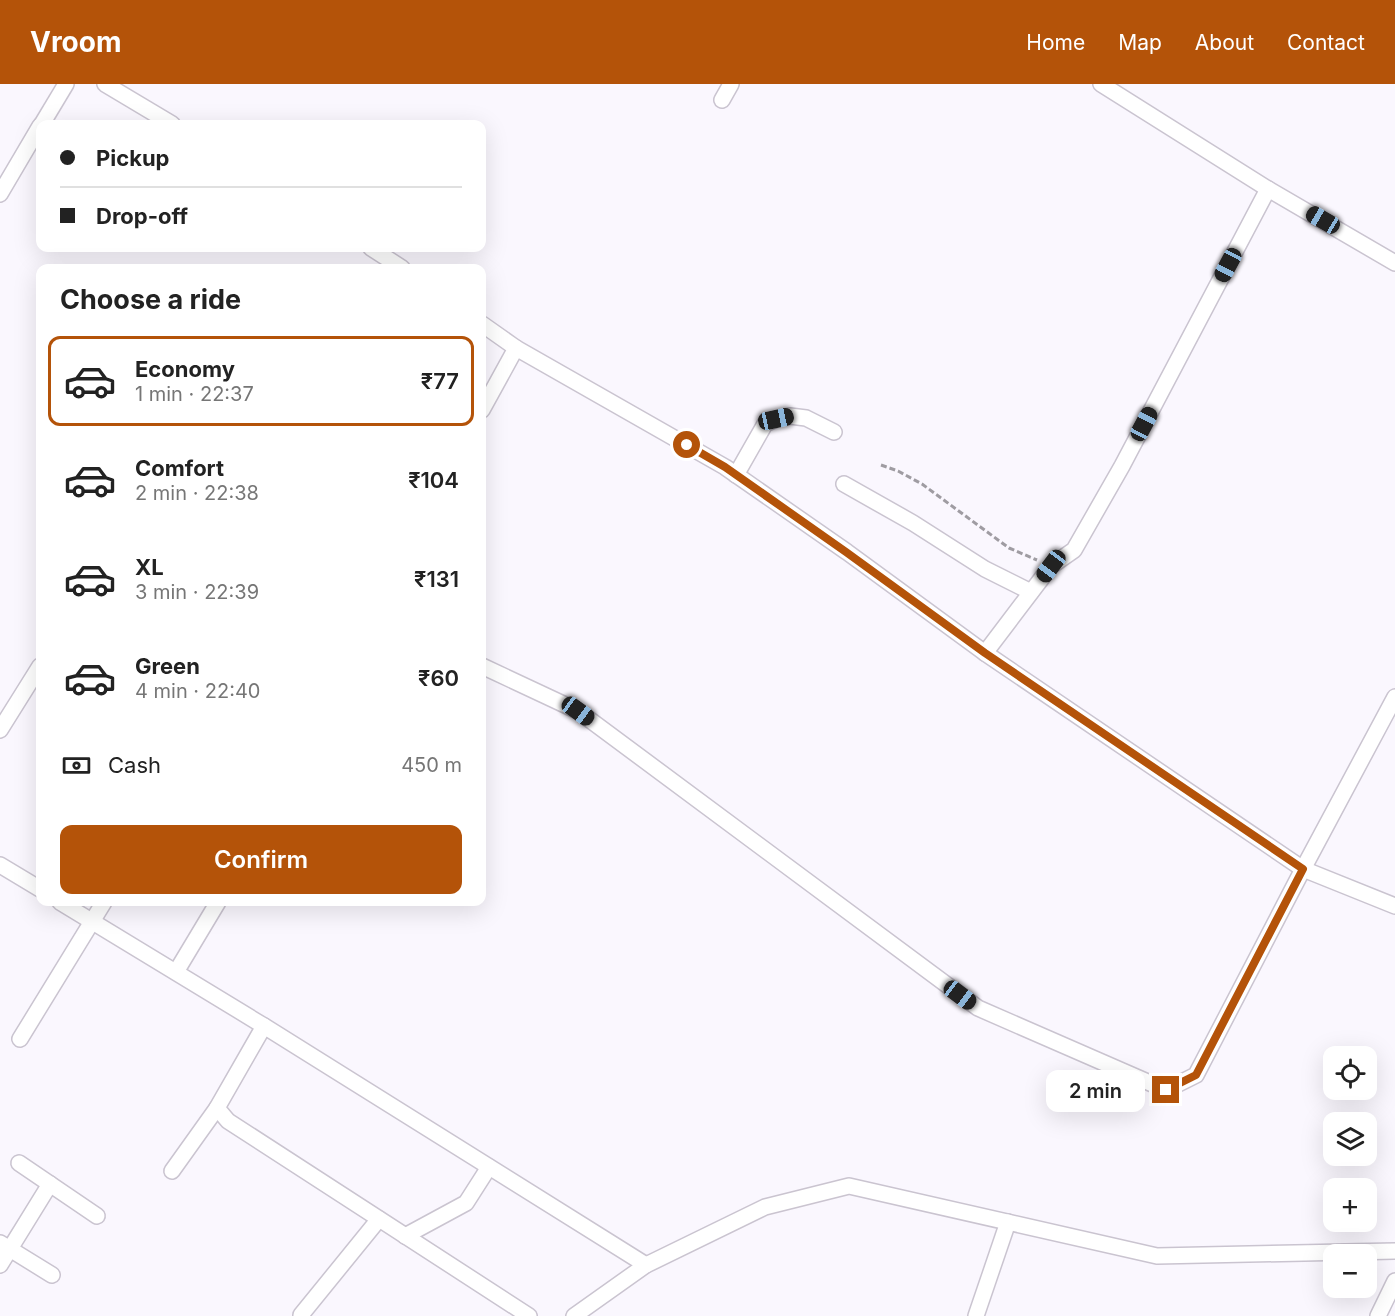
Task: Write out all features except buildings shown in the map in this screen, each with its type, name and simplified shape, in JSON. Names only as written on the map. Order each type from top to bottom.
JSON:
[{"type":"street","points":[[44,120],[66,84]]},
{"type":"street","points":[[105,84],[165,120]]},
{"type":"street","points":[[722,100],[731,84]]},
{"type":"street","points":[[1101,84],[1268,189],[1395,263]]},
{"type":"street","points":[[0,194],[36,133]]},
{"type":"street","points":[[985,653],[1051,566],[1074,550],[1122,466],[1268,189]]},
{"type":"street","points":[[377,252],[396,264]]},
{"type":"street","points":[[486,327],[516,348],[725,467],[985,653],[1303,869],[1395,906]]},
{"type":"street","points":[[486,403],[516,348]]},
{"type":"street","points":[[736,475],[765,424],[776,419],[790,416],[806,418],[834,432]]},
{"type":"street","points":[[844,483],[985,569],[1031,592]]},
{"type":"street","points":[[486,668],[578,711],[978,1008],[1166,1090],[1196,1075],[1395,697]]},
{"type":"street","points":[[0,730],[36,672]]},
{"type":"street","points":[[0,865],[36,887]]},
{"type":"street","points":[[67,906],[264,1026],[646,1265]]},
{"type":"street","points":[[20,1040],[101,906]]},
{"type":"street","points":[[176,972],[216,906]]},
{"type":"street","points":[[172,1171],[218,1108],[264,1026]]},
{"type":"street","points":[[218,1108],[228,1121],[529,1316]]},
{"type":"street","points":[[19,1163],[97,1216]]},
{"type":"street","points":[[405,1236],[466,1203],[489,1167]]},
{"type":"street","points":[[0,1265],[5,1246],[50,1184]]},
{"type":"street","points":[[574,1316],[646,1265],[765,1207],[849,1186],[1157,1257],[1395,1251]]},
{"type":"street","points":[[300,1315],[379,1219]]},
{"type":"street","points":[[976,1316],[1008,1222]]},
{"type":"street","points":[[5,1246],[52,1275]]},
{"type":"street","points":[[1378,1316],[1395,1281]]},
{"type":"path","points":[[881,465],[922,484],[1009,548],[1051,566]]},
{"type":"route","points":[[687,445],[725,467],[985,653],[1303,869],[1196,1075],[1166,1090]]}]
